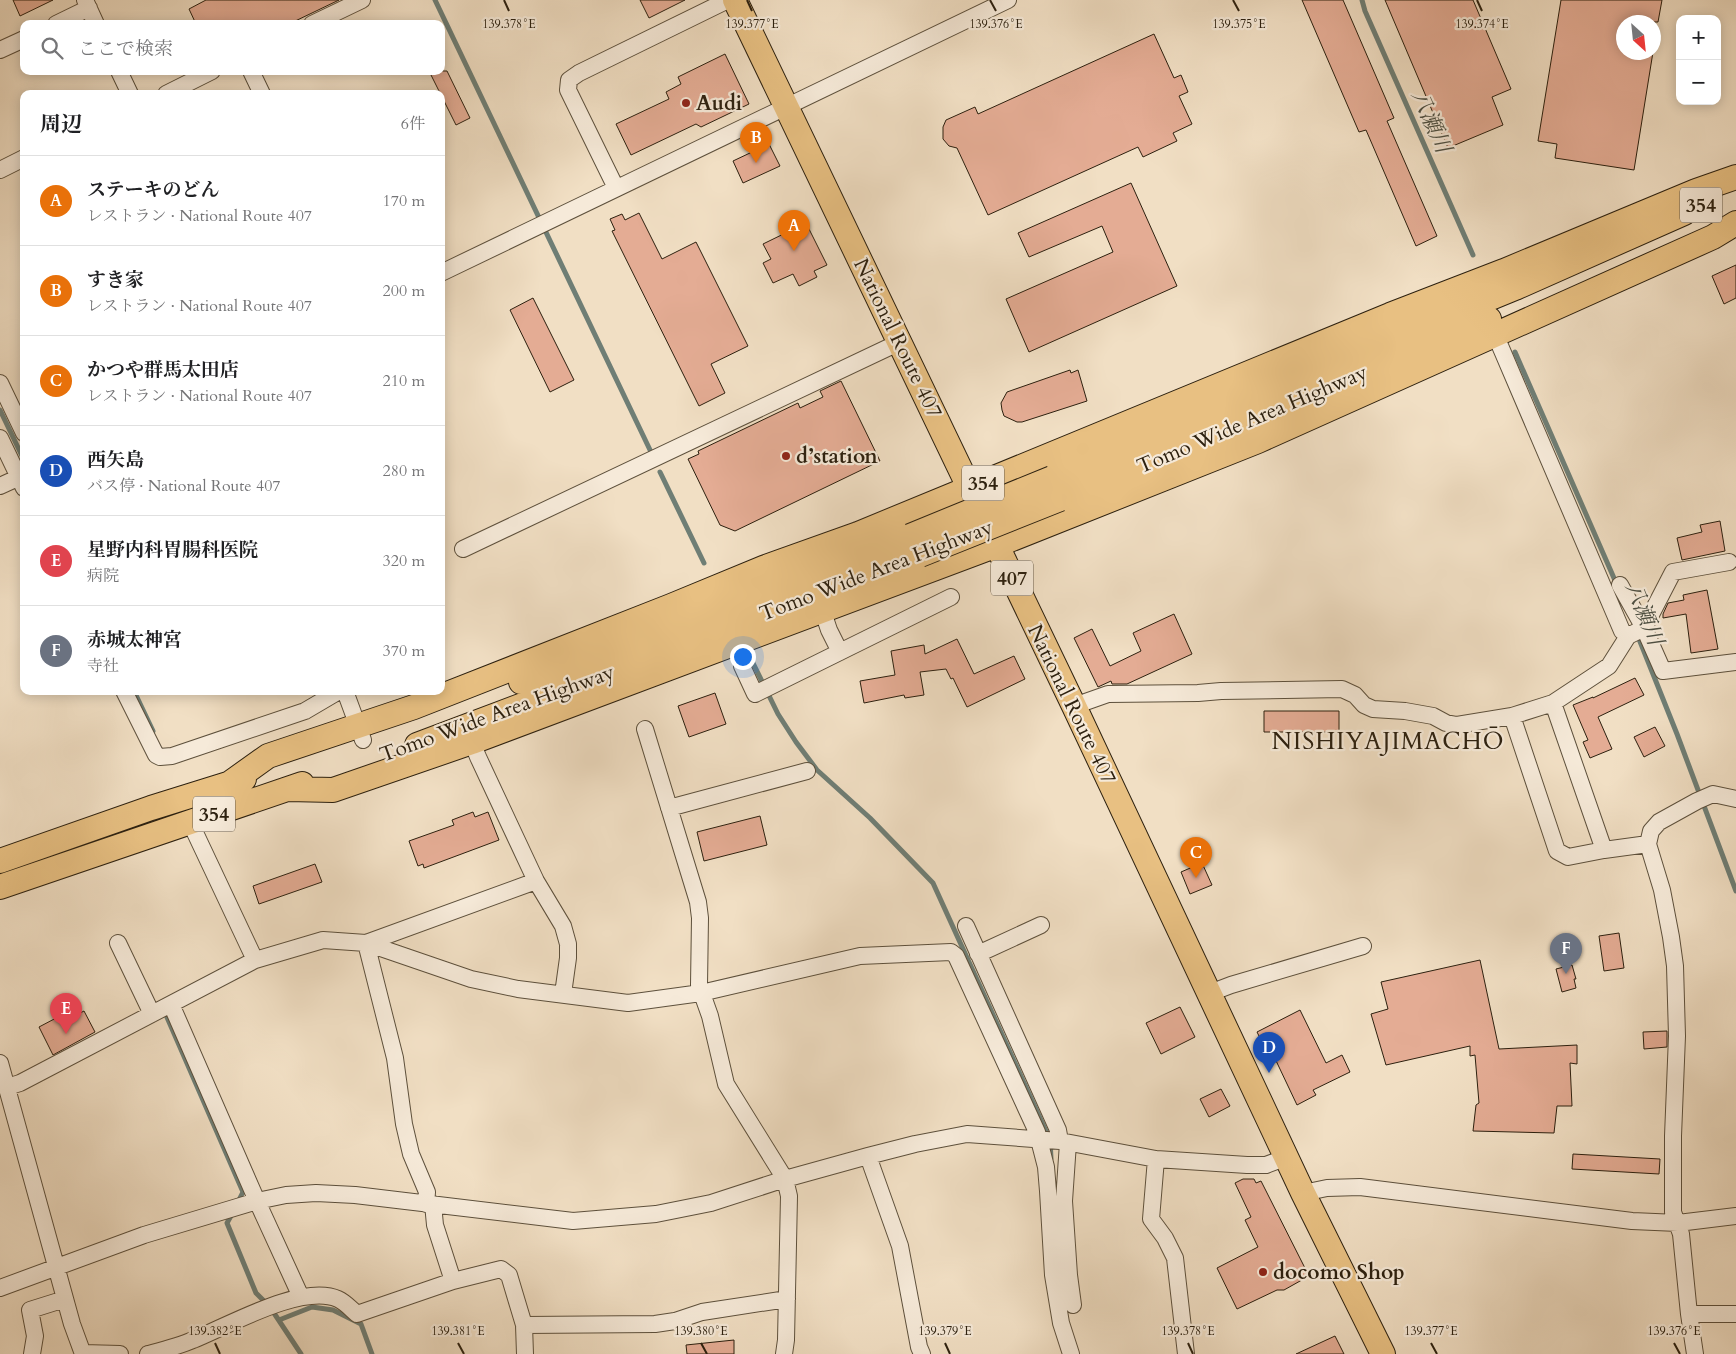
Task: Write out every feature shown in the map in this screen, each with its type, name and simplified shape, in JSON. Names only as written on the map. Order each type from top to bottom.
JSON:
[{"type":"highway","name":"National Route 407","points":[[734,0],[1074,706],[1303,1193],[1383,1354]]},
{"type":"highway","name":"354","points":[[445,695],[763,568],[858,534],[1390,315],[1504,271],[1696,191],[1736,177]]},
{"type":"highway","name":"Tomo Wide Area Highway","points":[[1056,489],[1736,189]]},
{"type":"highway","name":"Tomo Wide Area Highway","points":[[0,887],[428,740],[1056,489],[1522,306],[1736,212]]},
{"type":"highway","name":"354","points":[[288,789],[333,790],[472,742],[823,612],[997,545],[1258,441],[1713,237],[1736,223]]},
{"type":"highway","name":"Tomo Wide Area Highway","points":[[360,733],[425,719],[915,545]]},
{"type":"highway","name":"354","points":[[0,861],[151,808],[230,783],[268,756],[360,733],[414,707],[445,695]]},
{"type":"street","points":[[320,20],[362,0]]},
{"type":"street","points":[[616,188],[568,90],[569,80],[579,73],[728,0]]},
{"type":"street","points":[[445,272],[1008,0]]},
{"type":"street","points":[[62,20],[87,4],[94,20]]},
{"type":"street","points":[[0,50],[20,41]]},
{"type":"street","points":[[121,75],[128,90]]},
{"type":"street","points":[[174,90],[204,75]]},
{"type":"street","points":[[253,75],[260,90]]},
{"type":"street","points":[[0,170],[20,160]]},
{"type":"street","points":[[1495,334],[1622,631],[1638,632]]},
{"type":"street","points":[[463,549],[900,342]]},
{"type":"street","points":[[0,383],[20,425]]},
{"type":"street","points":[[0,438],[20,476]]},
{"type":"street","points":[[0,486],[20,481]]},
{"type":"street","points":[[1074,706],[1108,694],[1342,689],[1356,695],[1364,705],[1373,709],[1404,711],[1432,716],[1446,723],[1457,725],[1512,716],[1554,703],[1609,666],[1638,632],[1673,572],[1729,562]]},
{"type":"street","points":[[1620,585],[1638,632],[1663,671],[1736,662]]},
{"type":"street","points":[[742,666],[755,694],[951,597]]},
{"type":"street","points":[[823,612],[829,630],[840,652]]},
{"type":"street","points":[[126,695],[156,755],[160,757],[172,756],[305,712],[333,695]]},
{"type":"street","points":[[346,695],[360,733]]},
{"type":"street","points":[[1554,703],[1604,850]]},
{"type":"street","points":[[1512,716],[1557,851],[1568,857],[1648,844]]},
{"type":"street","points":[[645,729],[698,902],[700,918],[700,993],[710,1016],[726,1084],[785,1180],[789,1196],[784,1354]]},
{"type":"street","points":[[472,742],[536,881],[563,926],[568,944],[563,994]]},
{"type":"street","points":[[669,808],[807,771]]},
{"type":"street","points":[[1695,1354],[1680,1234],[1673,1212],[1672,1136],[1677,1036],[1675,966],[1662,890],[1648,844],[1651,832],[1659,822],[1703,799],[1713,794],[1736,799]]},
{"type":"street","points":[[190,822],[255,960]]},
{"type":"street","points":[[366,943],[536,881]]},
{"type":"street","points":[[978,954],[1040,924]]},
{"type":"street","points":[[966,926],[1064,1142],[1064,1201],[1073,1305]]},
{"type":"street","points":[[6,1097],[20,1083],[255,960],[323,940],[366,943],[472,979],[518,989],[628,1003],[700,993],[860,956],[951,952],[956,956],[1037,1132],[1046,1167],[1053,1275],[1061,1323],[1071,1354]]},
{"type":"street","points":[[118,943],[152,1014]]},
{"type":"street","points":[[366,943],[395,1058],[404,1124],[411,1154],[427,1192],[435,1225],[453,1281]]},
{"type":"street","points":[[1210,993],[1363,946]]},
{"type":"street","points":[[171,1004],[256,1201],[301,1297]]},
{"type":"street","points":[[0,1063],[6,1097],[72,1324],[83,1354],[120,1354]]},
{"type":"street","points":[[0,1288],[144,1235],[256,1201],[286,1195],[316,1193],[355,1196],[573,1222],[656,1214],[711,1203],[868,1156],[915,1144],[967,1134],[1064,1142],[1156,1159],[1266,1165],[1287,1157]]},
{"type":"street","points":[[868,1156],[900,1246],[919,1347],[922,1354]]},
{"type":"street","points":[[1156,1159],[1151,1219],[1165,1238],[1175,1258],[1186,1354]]},
{"type":"street","points":[[1303,1193],[1327,1188],[1360,1187],[1632,1221],[1678,1223],[1736,1216]]},
{"type":"street","points":[[148,1354],[190,1341],[270,1307],[301,1297],[321,1296],[339,1300],[357,1314],[453,1281],[501,1270],[509,1274],[524,1325],[526,1354]]},
{"type":"street","points":[[32,1354],[35,1336],[30,1310],[65,1299]]},
{"type":"street","points":[[524,1325],[655,1324],[674,1321],[702,1312],[787,1299]]},
{"type":"street","points":[[1689,1314],[1736,1314]]},
{"type":"building","points":[[13,0],[53,0],[20,16]]},
{"type":"building","points":[[206,0],[339,0],[297,20],[194,20],[189,9]]},
{"type":"building","points":[[640,0],[685,0],[649,18]]},
{"type":"building","points":[[1302,0],[1343,0],[1394,118],[1387,121],[1437,236],[1416,246],[1366,130],[1359,132]]},
{"type":"building","points":[[1385,0],[1473,0],[1511,89],[1492,97],[1503,125],[1448,148]]},
{"type":"building","points":[[1561,0],[1662,0],[1659,15],[1616,15],[1616,60],[1652,60],[1634,170],[1555,158],[1557,144],[1538,141]]},
{"type":"building","points":[[1154,34],[1174,78],[1181,75],[1188,92],[1179,96],[1192,124],[1173,133],[1177,141],[1143,157],[1138,147],[988,215],[957,148],[949,146],[943,139],[943,127],[946,120],[975,107],[978,114]]},
{"type":"building","points":[[725,54],[749,104],[701,127],[696,124],[631,155],[616,124],[669,99],[666,92],[681,84],[678,77]]},
{"type":"building","points":[[445,71],[447,71],[470,118],[456,125],[445,103],[445,90],[438,90],[431,75],[445,75]]},
{"type":"building","points":[[769,144],[780,166],[743,183],[733,161]]},
{"type":"building","points":[[1131,183],[1177,286],[1029,352],[1006,299],[1113,252],[1102,226],[1029,257],[1018,233]]},
{"type":"building","points":[[639,213],[662,259],[696,242],[748,346],[711,364],[725,393],[699,406],[612,231],[615,230],[610,219],[622,214],[625,220]]},
{"type":"building","points":[[806,223],[827,265],[814,271],[817,277],[799,286],[793,274],[773,283],[763,263],[771,259],[763,244]]},
{"type":"building","points":[[1736,265],[1736,298],[1724,304],[1712,276]]},
{"type":"building","points":[[533,298],[574,380],[550,392],[510,310]]},
{"type":"building","points":[[1070,370],[1071,373],[1078,370],[1087,401],[1022,422],[1017,422],[1004,416],[1001,403],[1007,392]]},
{"type":"building","name":"d’station","points":[[841,381],[880,461],[735,531],[720,525],[688,459],[699,454],[698,451],[798,403],[800,408],[823,397],[820,391]]},
{"type":"building","points":[[1720,521],[1725,551],[1682,560],[1677,538],[1702,532],[1700,525]]},
{"type":"building","points":[[1707,590],[1718,649],[1691,653],[1686,614],[1663,618],[1663,614],[1668,603],[1684,600],[1683,595]]},
{"type":"building","points":[[1174,614],[1192,654],[1127,684],[1112,684],[1111,681],[1098,687],[1074,638],[1092,629],[1110,666],[1141,651],[1133,633]]},
{"type":"building","points":[[957,639],[974,674],[1014,656],[1025,679],[967,707],[953,678],[951,679],[946,669],[920,672],[924,695],[905,698],[904,695],[864,703],[860,681],[895,675],[891,651],[924,645],[925,654]]},
{"type":"building","points":[[1635,678],[1644,695],[1598,717],[1612,749],[1590,758],[1583,742],[1588,740],[1573,705],[1593,698]]},
{"type":"building","points":[[715,693],[726,724],[689,737],[678,706]]},
{"type":"building","points":[[1264,711],[1339,711],[1339,732],[1264,732]]},
{"type":"building","points":[[1655,727],[1665,746],[1644,757],[1634,737]]},
{"type":"building","points":[[473,812],[475,817],[488,812],[499,840],[424,868],[423,864],[418,866],[409,841],[454,825],[452,820]]},
{"type":"building","points":[[760,816],[767,845],[704,861],[697,832]]},
{"type":"building","points":[[1202,863],[1212,885],[1190,894],[1181,872]]},
{"type":"building","points":[[315,864],[322,882],[259,904],[253,886]]},
{"type":"building","points":[[1619,933],[1624,968],[1604,971],[1599,936]]},
{"type":"building","points":[[1480,960],[1499,1049],[1577,1045],[1577,1064],[1570,1063],[1572,1106],[1557,1106],[1554,1133],[1473,1131],[1476,1105],[1479,1103],[1475,1055],[1470,1056],[1470,1046],[1386,1065],[1371,1014],[1388,1009],[1381,982]]},
{"type":"building","points":[[1572,965],[1576,979],[1574,979],[1576,988],[1562,992],[1556,969]]},
{"type":"building","points":[[1180,1007],[1195,1037],[1161,1054],[1146,1023]]},
{"type":"building","points":[[1300,1010],[1326,1063],[1342,1055],[1350,1072],[1313,1090],[1316,1095],[1297,1105],[1270,1048],[1266,1050],[1257,1032]]},
{"type":"building","points":[[84,1011],[95,1032],[53,1055],[39,1027],[58,1017],[61,1023]]},
{"type":"building","points":[[1667,1031],[1667,1047],[1644,1049],[1643,1032]]},
{"type":"building","points":[[1221,1089],[1230,1106],[1209,1117],[1200,1099]]},
{"type":"building","points":[[1573,1154],[1660,1159],[1659,1174],[1572,1169]]},
{"type":"building","name":"docomo Shop","points":[[1243,1179],[1254,1179],[1256,1183],[1261,1181],[1309,1276],[1284,1290],[1277,1290],[1237,1309],[1217,1268],[1258,1247],[1245,1220],[1251,1217],[1235,1183]]},
{"type":"building","points":[[1335,1336],[1344,1354],[1296,1354]]},
{"type":"building","points":[[734,1340],[734,1354],[687,1354],[686,1345]]},
{"type":"waterway","points":[[435,0],[445,20]]},
{"type":"waterway","name":"八瀬川","points":[[1362,0],[1365,11],[1473,255]]},
{"type":"waterway","points":[[445,21],[651,452]]},
{"type":"waterway","name":"八瀬川","points":[[1515,352],[1617,585]]},
{"type":"waterway","points":[[0,410],[20,452]]},
{"type":"waterway","points":[[660,472],[704,563]]},
{"type":"waterway","name":"八瀬川","points":[[1637,634],[1736,891]]},
{"type":"waterway","points":[[751,659],[778,714],[817,770],[870,818],[933,883],[1050,1140],[1051,1159]]},
{"type":"waterway","points":[[136,695],[153,731]]},
{"type":"waterway","points":[[171,1013],[166,1015],[243,1192],[238,1202]]},
{"type":"waterway","points":[[232,1214],[227,1223],[256,1293],[270,1307],[301,1354]]},
{"type":"waterway","points":[[279,1320],[312,1307],[333,1310],[361,1324],[372,1354]]},
{"type":"place","name":"Audi","points":[[686,103]]},
{"type":"place","name":"すき家","points":[[756,163]]},
{"type":"place","name":"ステーキのどん","points":[[794,251]]},
{"type":"place","name":"d’station","points":[[786,456]]},
{"type":"place","name":"かつや群馬太田店","points":[[1196,878]]},
{"type":"place","name":"赤城太神宮","points":[[1566,974]]},
{"type":"place","name":"星野内科胃腸科医院","points":[[66,1034]]},
{"type":"place","name":"西矢島","points":[[1269,1073]]},
{"type":"place","name":"docomo Shop","points":[[1263,1272]]},
{"type":"district","name":"NISHIYAJIMACHŌ","points":[[1388,741]]}]
